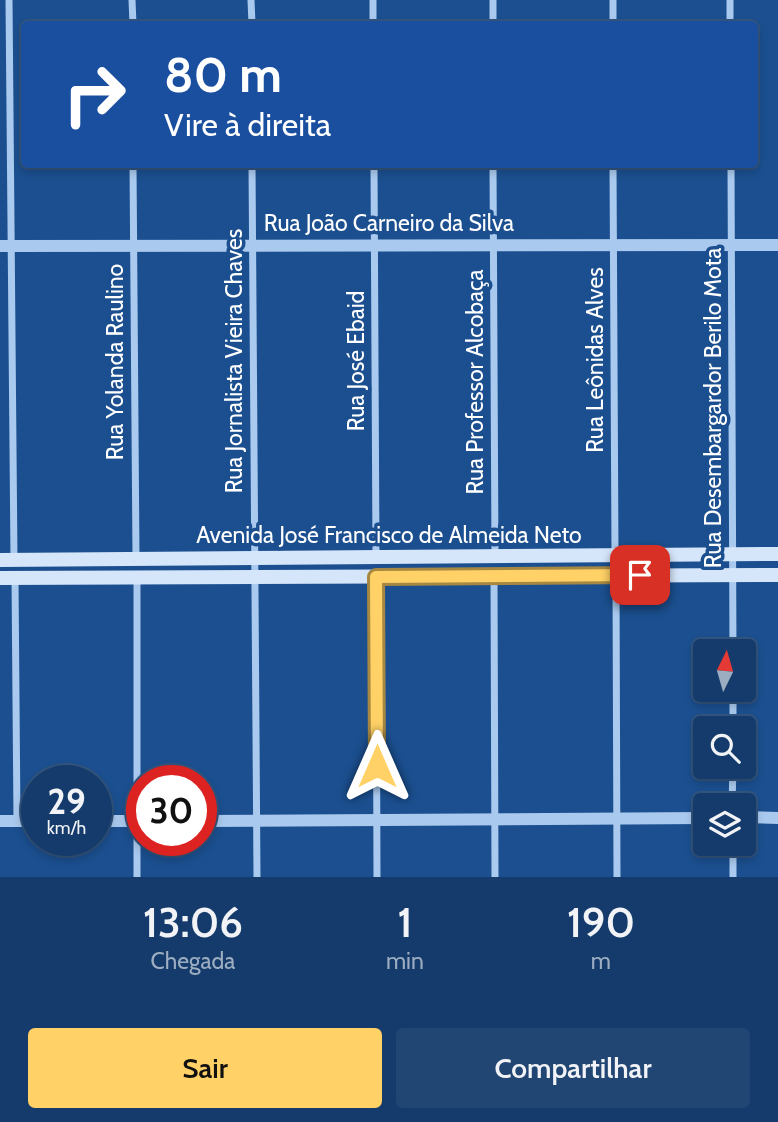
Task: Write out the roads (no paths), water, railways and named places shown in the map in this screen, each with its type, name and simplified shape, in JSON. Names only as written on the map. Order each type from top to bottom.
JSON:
[{"type":"main road","name":"Avenida José Francisco de Almeida Neto","points":[[7,560],[778,554]]},
{"type":"main road","name":"Avenida José Francisco de Almeida Neto","points":[[7,578],[778,575]]},
{"type":"street","points":[[7,560],[5,246],[9,0]]},
{"type":"street","points":[[132,0],[133,21]]},
{"type":"street","points":[[251,0],[251,21]]},
{"type":"street","points":[[373,0],[373,21]]},
{"type":"street","points":[[493,0],[493,21]]},
{"type":"street","points":[[612,0],[613,21]]},
{"type":"street","points":[[730,0],[730,21]]},
{"type":"street","name":"Rua Yolanda Raulino","points":[[134,168],[136,559]]},
{"type":"street","name":"Rua Jornalista Vieira Chaves","points":[[252,168],[256,578]]},
{"type":"street","name":"Rua José Ebaid","points":[[374,168],[376,556]]},
{"type":"street","name":"Rua Professor Alcobaça","points":[[493,168],[495,557]]},
{"type":"street","name":"Rua Leônidas Alves","points":[[613,168],[615,556]]},
{"type":"street","name":"Rua Desembargardor Berilo Mota","points":[[731,168],[733,639]]},
{"type":"street","name":"Rua João Carneiro da Silva","points":[[5,246],[778,245]]},
{"type":"street","points":[[616,576],[617,877]]},
{"type":"street","points":[[376,577],[377,877]]},
{"type":"street","points":[[494,577],[495,877]]},
{"type":"street","points":[[7,578],[17,821]]},
{"type":"street","points":[[137,578],[139,765]]},
{"type":"street","points":[[256,578],[257,877]]},
{"type":"street","points":[[756,817],[778,818]]},
{"type":"street","points":[[217,821],[693,818]]},
{"type":"street","points":[[0,821],[21,821]]},
{"type":"street","points":[[137,877],[138,856]]},
{"type":"street","points":[[733,856],[733,877]]}]
